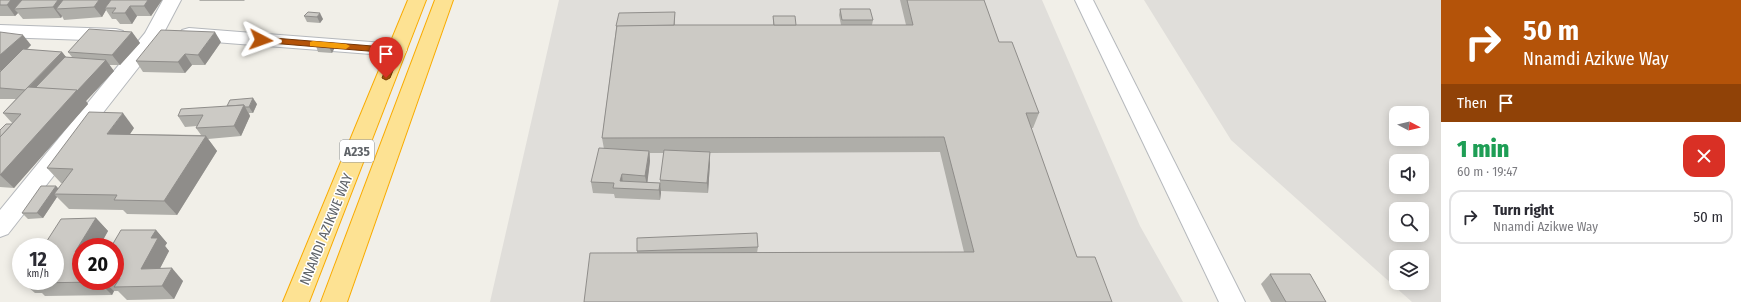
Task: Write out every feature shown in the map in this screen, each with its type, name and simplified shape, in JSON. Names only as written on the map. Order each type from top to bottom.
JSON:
[{"type":"highway","name":"NNAMDI AZIKWE WAY","points":[[296,302],[417,0]]},
{"type":"highway","name":"A235","points":[[334,302],[444,0]]},
{"type":"street","points":[[5,216],[154,34],[172,0]]},
{"type":"street","points":[[1084,0],[1232,302]]},
{"type":"street","points":[[0,31],[154,34],[397,50]]},
{"type":"shaded area","points":[[559,0],[1042,0],[1140,226],[1183,302],[490,302]]},
{"type":"shaded area","points":[[1144,0],[1441,0],[1441,302],[1412,302],[1399,290],[1429,290],[1429,250],[1389,250],[1389,281],[1231,140]]},
{"type":"building","points":[[0,0],[11,0],[7,5],[0,5]]},
{"type":"building","points":[[22,0],[58,0],[53,7],[14,9]]},
{"type":"building","points":[[63,0],[99,0],[94,7],[56,9]]},
{"type":"building","points":[[111,0],[148,0],[144,6],[130,6],[125,13],[112,13],[116,8],[105,8]]},
{"type":"building","points":[[907,0],[984,0],[999,42],[1012,42],[1039,113],[1026,113],[1077,257],[1095,257],[1112,302],[584,302],[590,253],[974,252],[944,137],[602,138],[617,25],[913,25]]},
{"type":"building","points":[[840,9],[870,9],[873,20],[842,20]]},
{"type":"building","points":[[308,12],[320,13],[317,17],[304,16]]},
{"type":"building","points":[[675,12],[674,25],[616,26],[619,13]]},
{"type":"building","points":[[773,16],[795,16],[796,25],[774,25]]},
{"type":"building","points":[[89,29],[132,32],[112,55],[68,52]]},
{"type":"building","points":[[161,30],[215,32],[198,55],[185,54],[178,62],[136,61]]},
{"type":"building","points":[[0,32],[23,35],[0,55]]},
{"type":"building","points":[[318,43],[331,43],[329,47],[316,46]]},
{"type":"building","points":[[23,49],[62,52],[25,90],[0,88],[0,72]]},
{"type":"building","points":[[65,57],[106,60],[77,91],[35,88]]},
{"type":"building","points":[[28,87],[77,90],[0,175],[0,137],[21,114],[3,113]]},
{"type":"building","points":[[253,98],[249,107],[245,107],[244,105],[227,106],[230,100]]},
{"type":"building","points":[[244,105],[234,126],[196,128],[203,115],[178,116],[181,109]]},
{"type":"building","points":[[89,112],[123,113],[107,134],[206,136],[164,201],[114,200],[117,195],[54,194],[73,169],[47,168]]},
{"type":"building","points":[[6,124],[12,124],[0,137],[0,130]]},
{"type":"building","points":[[599,148],[649,151],[645,176],[622,174],[620,181],[660,183],[659,190],[613,188],[614,183],[591,182]]},
{"type":"building","points":[[664,150],[710,152],[707,183],[660,180]]},
{"type":"building","points":[[41,186],[56,186],[37,213],[22,213]]},
{"type":"building","points":[[96,218],[84,238],[72,238],[72,282],[64,283],[64,238],[49,238],[61,219]]},
{"type":"building","points":[[121,230],[156,230],[151,238],[158,238],[141,269],[172,268],[162,286],[124,287],[124,238],[116,238]]},
{"type":"building","points":[[757,233],[758,247],[637,251],[637,238]]},
{"type":"building","points":[[1270,274],[1310,274],[1326,302],[1286,302]]},
{"type":"slow traffic","points":[[313,44],[346,46]]},
{"type":"route","points":[[261,40],[397,50],[386,78]]}]
